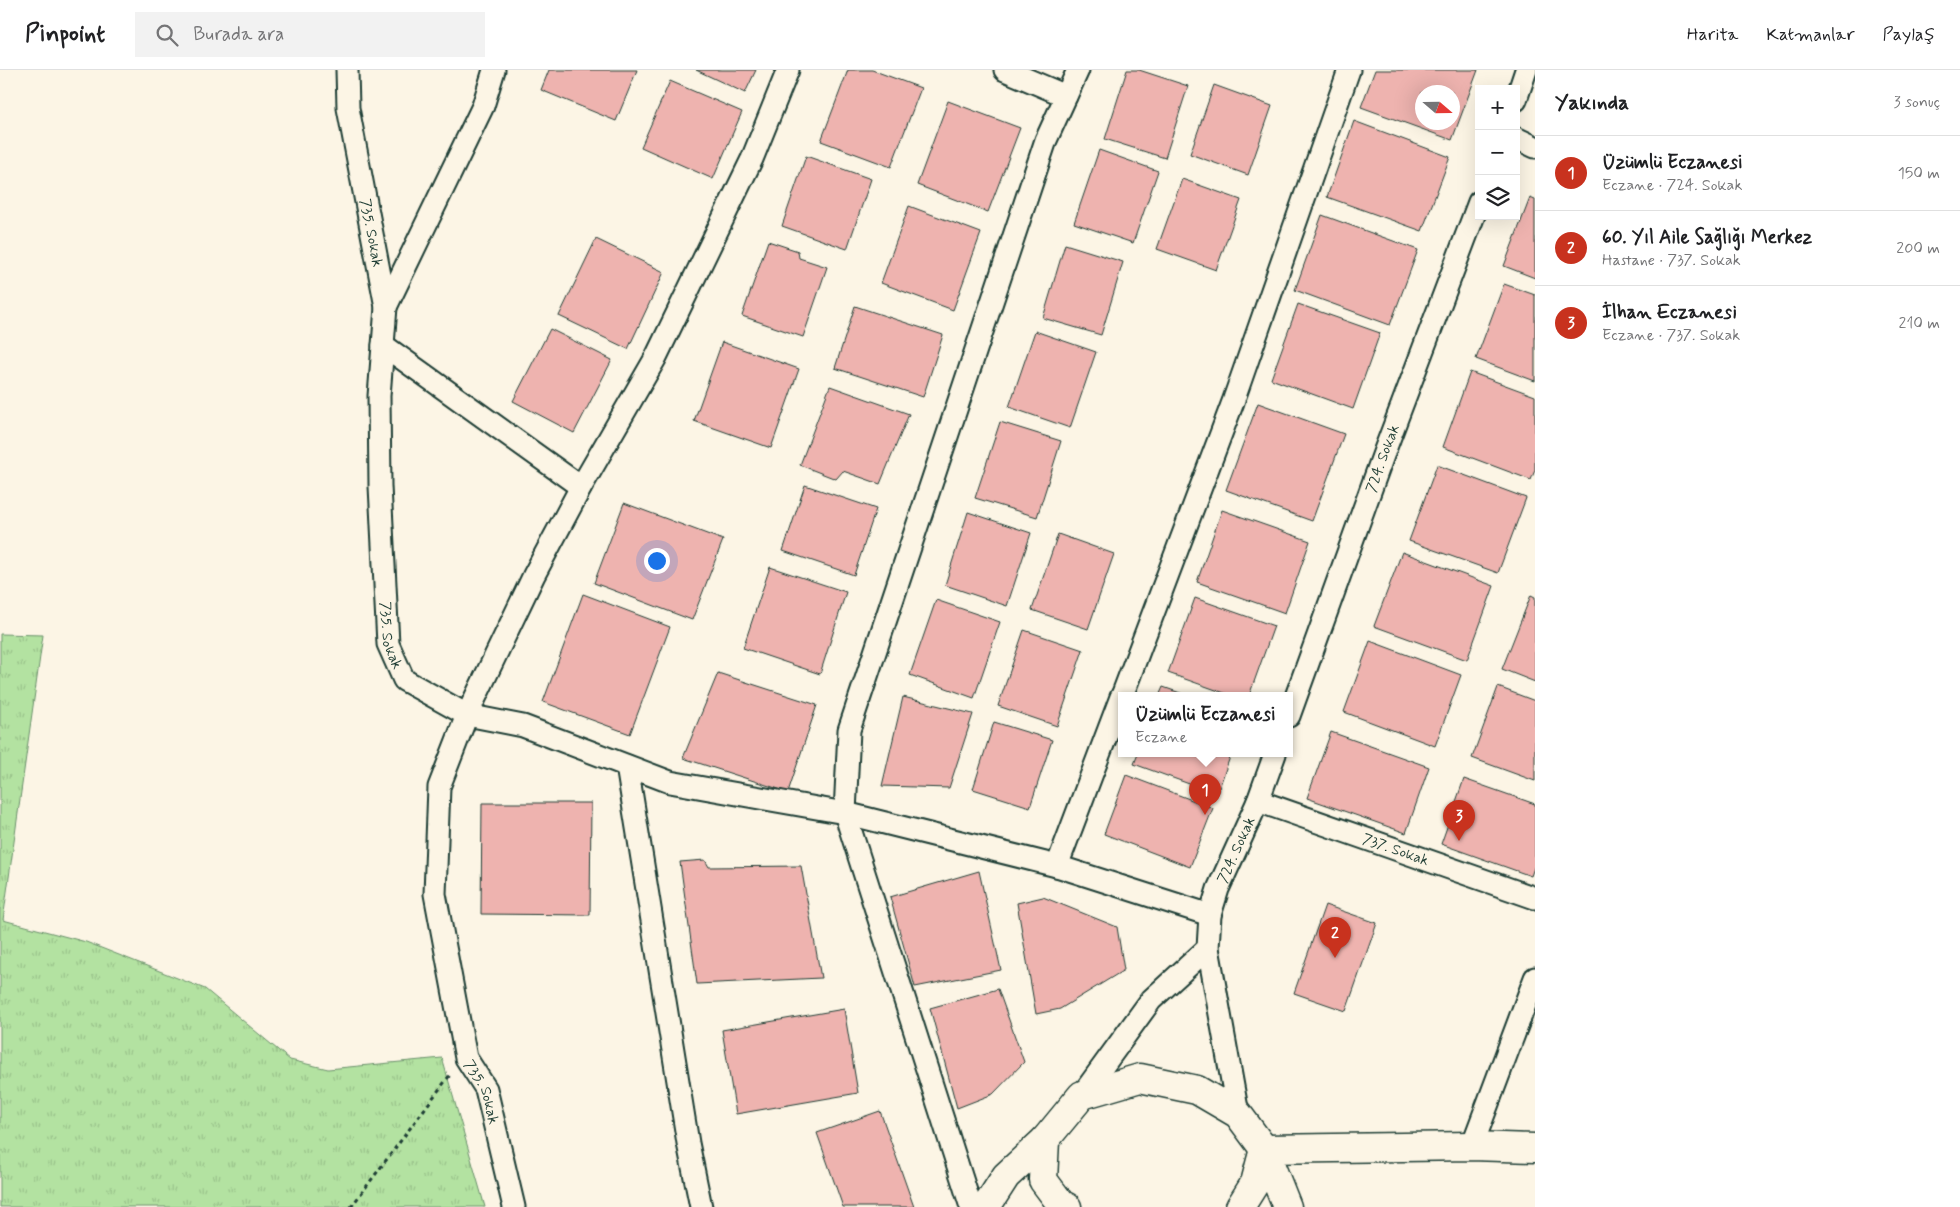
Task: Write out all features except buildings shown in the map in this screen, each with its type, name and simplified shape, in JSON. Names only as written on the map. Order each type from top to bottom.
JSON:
[{"type":"street","name":"735. Sokak","points":[[347,70],[348,108],[386,307],[379,396],[380,466],[388,644],[404,680],[467,715],[439,787],[435,894],[466,1058],[486,1089],[514,1207]]},
{"type":"street","points":[[386,307],[483,106],[494,70]]},
{"type":"street","points":[[788,70],[752,159],[655,359],[581,486],[534,575],[467,715],[524,726],[670,782],[845,813],[1057,866],[1210,915]]},
{"type":"street","points":[[1005,70],[1066,96]]},
{"type":"street","points":[[970,1207],[845,813],[849,730],[1046,140],[1078,70]]},
{"type":"street","points":[[1123,692],[1233,402],[1349,70]]},
{"type":"street","points":[[1520,88],[1526,70]]},
{"type":"street","points":[[1520,140],[1535,146]]},
{"type":"street","name":"724. Sokak","points":[[1293,705],[1385,450],[1475,213]]},
{"type":"street","points":[[383,345],[581,486]]},
{"type":"street","points":[[1057,866],[1118,705]]},
{"type":"street","name":"724. Sokak","points":[[1238,1114],[1208,948],[1210,915],[1218,889],[1258,801],[1274,757]]},
{"type":"street","points":[[627,766],[688,1143],[701,1207]]},
{"type":"street","name":"737. Sokak","points":[[1258,801],[1535,898]]},
{"type":"street","points":[[986,1207],[1006,1176],[1045,1140],[1082,1095],[1151,1000],[1208,948]]},
{"type":"street","points":[[1472,1146],[1535,978]]},
{"type":"street","points":[[1082,1095],[1140,1078],[1197,1090],[1238,1114],[1264,1149],[1288,1207]]},
{"type":"street","points":[[1045,1140],[1043,1180],[1061,1204],[1067,1207]]},
{"type":"street","points":[[1264,1149],[1472,1146],[1535,1148]]},
{"type":"street","points":[[1240,1207],[1255,1183],[1264,1149]]},
{"type":"path","points":[[351,1207],[443,1083],[466,1058]]},
{"type":"green space","points":[[0,634],[43,635],[3,920],[86,942],[205,989],[290,1060],[328,1069],[442,1058],[485,1207],[0,1207]]},
{"type":"place","name":"Üzümlü Eczanesi","points":[[1205,815]]},
{"type":"place","name":"İlhan Eczanesi","points":[[1459,841]]},
{"type":"place","name":"60. Yıl Aile Sağlığı Merkez","points":[[1335,958]]}]
